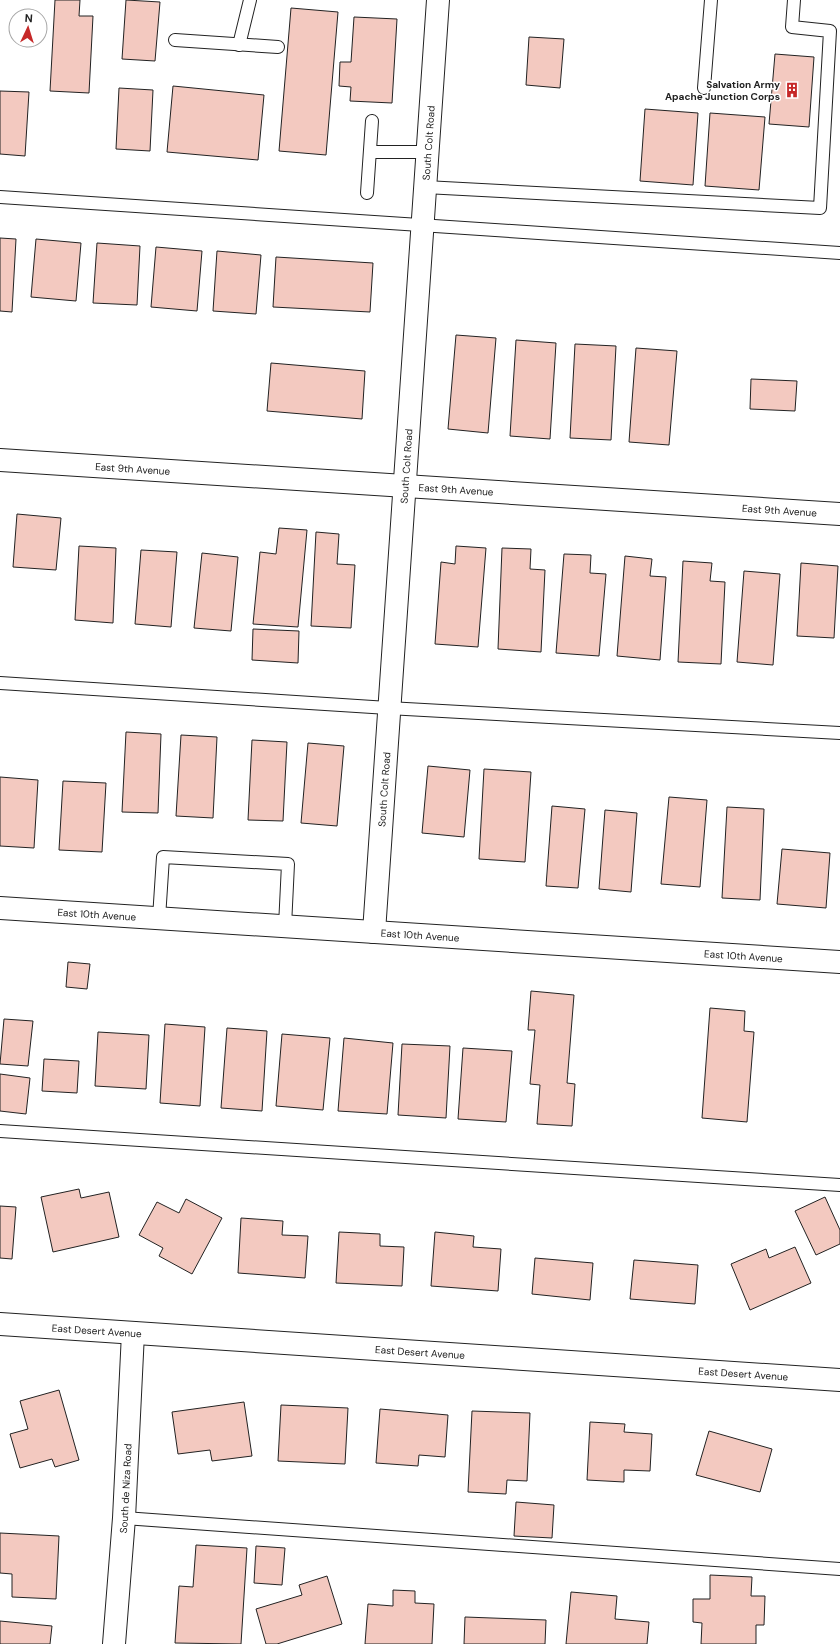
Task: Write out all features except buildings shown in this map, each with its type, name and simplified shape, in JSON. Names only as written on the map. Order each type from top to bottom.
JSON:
[{"type":"street","name":"South Colt Road","points":[[374,932],[388,708],[405,487],[438,0]]},
{"type":"street","name":"East 9th Avenue","points":[[0,460],[840,514]]},
{"type":"street","name":"East 10th Avenue","points":[[0,908],[840,962]]},
{"type":"street","name":"East Desert Avenue","points":[[0,1324],[840,1380]]},
{"type":"street","name":"South de Niza Road","points":[[114,1644],[124,1518],[133,1333]]},
{"type":"lane","points":[[239,45],[250,0]]},
{"type":"lane","points":[[704,88],[711,0]]},
{"type":"lane","points":[[425,187],[820,208],[830,30],[792,28],[794,0]]},
{"type":"lane","points":[[175,40],[278,47]]},
{"type":"lane","points":[[367,193],[372,121]]},
{"type":"lane","points":[[370,152],[428,152]]},
{"type":"lane","points":[[0,197],[840,253]]},
{"type":"lane","points":[[0,683],[388,708],[840,733]]},
{"type":"lane","points":[[159,918],[163,857],[288,864],[285,926]]},
{"type":"lane","points":[[0,1131],[840,1185]]},
{"type":"lane","points":[[124,1518],[840,1569]]},
{"type":"place","name":"Salvation Army Apache Junction Corps","points":[[792,90]]}]
